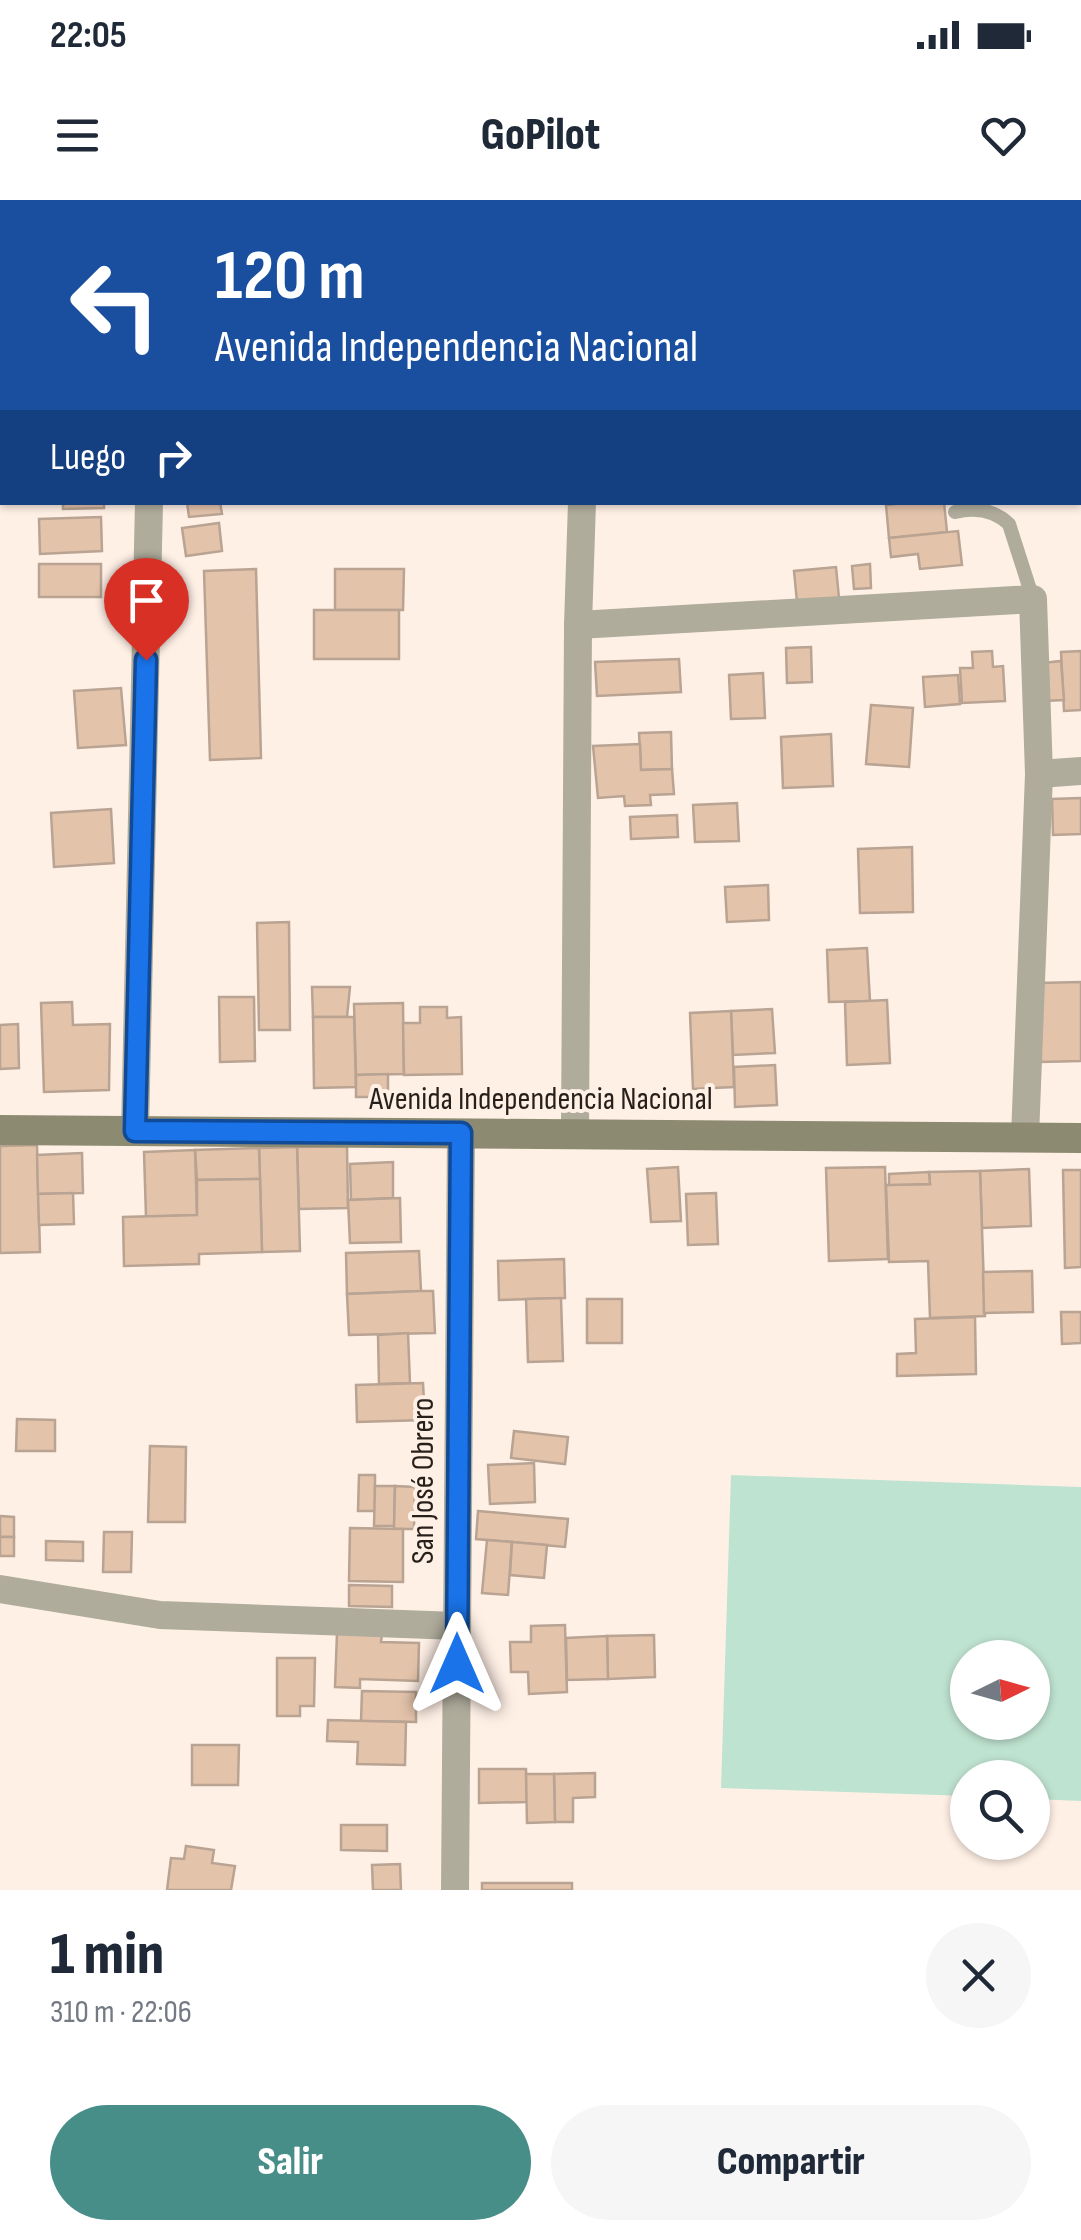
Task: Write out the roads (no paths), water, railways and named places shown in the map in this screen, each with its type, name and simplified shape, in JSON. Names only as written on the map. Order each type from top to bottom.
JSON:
[{"type":"main road","name":"Avenida Independencia Nacional","points":[[0,1130],[1081,1138]]},
{"type":"street","points":[[135,1131],[149,505]]},
{"type":"street","points":[[575,1134],[582,505]]},
{"type":"street","points":[[578,625],[1033,598],[1039,774],[1025,1137]]},
{"type":"street","points":[[1039,774],[1081,771]]},
{"type":"street","name":"San José Obrero","points":[[456,1890],[461,1133]]},
{"type":"street","points":[[0,1589],[160,1615],[457,1626]]},
{"type":"lane","points":[[955,512],[978,509],[1009,524],[1033,598]]}]
